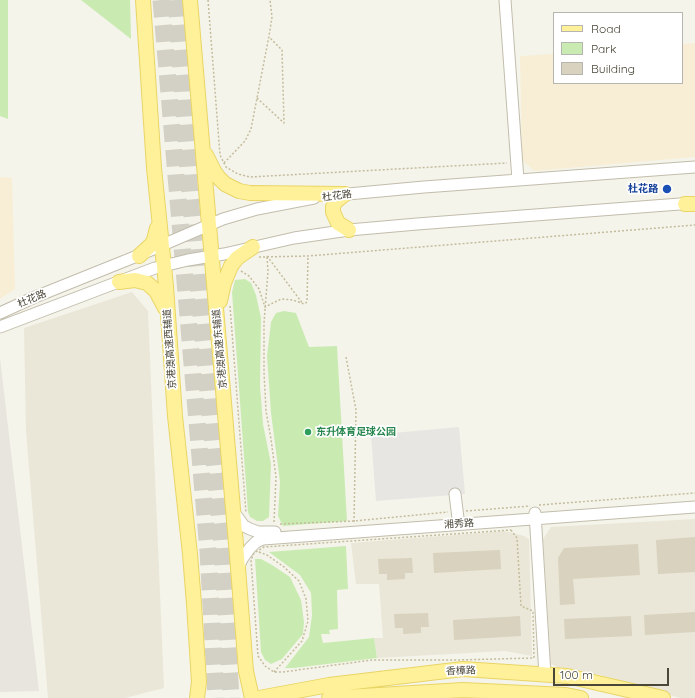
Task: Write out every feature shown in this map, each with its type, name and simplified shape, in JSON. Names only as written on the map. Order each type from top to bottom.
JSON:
[{"type":"main road","name":"京港澳高速西辅道","points":[[143,0],[175,416],[194,604],[199,682],[198,698]]},
{"type":"main road","name":"京港澳高速东辅道","points":[[190,0],[246,671],[252,698]]},
{"type":"main road","points":[[201,140],[214,171],[225,184],[239,191],[257,194],[346,194]]},
{"type":"main road","points":[[346,194],[335,202],[333,212],[338,223],[349,230]]},
{"type":"main road","points":[[139,256],[147,250],[154,240],[157,228],[158,209]]},
{"type":"main road","points":[[217,318],[221,295],[227,275],[237,258],[255,252]]},
{"type":"main road","points":[[119,282],[135,280],[147,283],[156,291],[164,304],[168,318]]},
{"type":"main road","name":"香樟路","points":[[259,698],[329,685],[463,669],[567,676],[663,698]]},
{"type":"main road","name":"香樟路","points":[[329,698],[463,690],[566,695],[581,698]]},
{"type":"street","points":[[505,0],[518,180]]},
{"type":"street","points":[[675,168],[695,163]]},
{"type":"street","name":"杜花路","points":[[0,313],[35,297],[139,256],[223,219],[257,208],[346,194],[695,167]]},
{"type":"street","name":"杜花路","points":[[0,327],[164,265],[212,256],[255,252],[294,238],[349,230],[417,224],[692,204]]},
{"type":"street","points":[[455,494],[458,515]]},
{"type":"street","name":"湘秀路","points":[[238,568],[242,559],[250,548],[256,542],[263,539],[695,501]]},
{"type":"street","name":"湘秀路","points":[[233,511],[244,526],[258,532],[274,532],[458,515],[536,516],[695,507]]},
{"type":"street","points":[[536,516],[545,675]]},
{"type":"path","points":[[208,0],[220,154],[226,167],[238,174],[250,177],[517,163]]},
{"type":"path","points":[[224,164],[245,140],[250,129],[272,17],[270,0]]},
{"type":"path","points":[[257,98],[284,123],[282,50],[269,36]]},
{"type":"path","points":[[255,252],[267,256],[308,256],[695,225]]},
{"type":"path","points":[[267,256],[304,304]]},
{"type":"path","points":[[267,256],[268,271],[265,307],[264,372],[266,411],[276,477],[274,524],[354,524],[695,493]]},
{"type":"path","points":[[304,304],[307,302],[308,256]]},
{"type":"path","points":[[240,270],[249,276],[259,289],[265,307]]},
{"type":"path","points":[[265,307],[280,299],[293,300],[304,304]]},
{"type":"path","points":[[230,304],[245,503],[248,517]]},
{"type":"path","points":[[346,357],[356,410],[354,524]]},
{"type":"path","points":[[511,530],[517,538],[521,606],[533,611],[534,658],[372,660],[284,672],[274,672],[265,666],[258,656],[251,560],[254,553],[257,552],[264,547],[511,530]]},
{"type":"path","points":[[257,552],[267,555],[284,567],[298,581],[306,600],[308,621],[302,641],[274,672]]},
{"type":"shaded area","points":[[695,43],[695,157],[534,171],[522,160],[520,56],[553,54],[553,84],[683,84],[683,44]]},
{"type":"shaded area","points":[[0,177],[12,178],[15,289],[0,299]]},
{"type":"shaded area","points":[[132,292],[148,311],[164,688],[125,698],[48,698],[26,431],[24,328]]},
{"type":"shaded area","points":[[0,358],[39,691],[0,692]]},
{"type":"shaded area","points":[[459,427],[465,494],[376,501],[371,435]]},
{"type":"shaded area","points":[[695,519],[695,698],[680,698],[600,675],[559,668],[551,664],[543,539],[551,527]]},
{"type":"shaded area","points":[[505,531],[524,536],[529,539],[532,656],[505,651],[377,658],[374,638],[383,638],[379,584],[356,584],[351,543]]},
{"type":"green space","points":[[0,0],[8,0],[8,119],[0,116]]},
{"type":"green space","points":[[81,0],[130,0],[131,39]]},
{"type":"green space","points":[[245,279],[251,283],[256,295],[261,318],[260,386],[263,424],[271,464],[269,517],[263,521],[257,521],[250,517],[248,512],[232,292],[235,280]]},
{"type":"green space","name":"东升体育足球公园","points":[[284,311],[296,313],[309,347],[337,346],[347,521],[283,526],[278,516],[280,482],[271,413],[267,356],[271,322],[276,313]]},
{"type":"green space","points":[[346,546],[348,589],[337,590],[338,629],[329,630],[330,634],[321,634],[323,643],[374,638],[377,658],[285,668],[309,637],[312,615],[311,593],[300,575],[269,552]]},
{"type":"green space","points":[[255,559],[261,559],[290,577],[301,600],[304,622],[303,634],[282,659],[271,664],[265,660],[261,652]]},
{"type":"building","points":[[695,537],[695,572],[658,574],[656,540]]},
{"type":"building","points":[[638,544],[640,575],[573,579],[575,604],[560,605],[558,558],[564,548]]},
{"type":"building","points":[[500,550],[501,569],[434,573],[433,553]]},
{"type":"building","points":[[412,558],[413,573],[405,573],[405,579],[387,580],[387,574],[379,574],[378,559]]},
{"type":"building","points":[[695,612],[695,632],[645,635],[644,615]]},
{"type":"building","points":[[428,613],[429,627],[421,627],[421,633],[403,634],[403,628],[395,628],[394,614]]},
{"type":"building","points":[[520,616],[521,636],[454,640],[453,620]]},
{"type":"building","points":[[631,616],[632,636],[565,639],[564,619]]},
{"type":"tunnel","points":[[161,0],[208,551],[216,698]]},
{"type":"tunnel","points":[[176,0],[189,183],[222,546],[231,698]]},
{"type":"place","name":"杜花路","points":[[667,189]]},
{"type":"place","name":"东升体育足球公园","points":[[308,432]]}]
